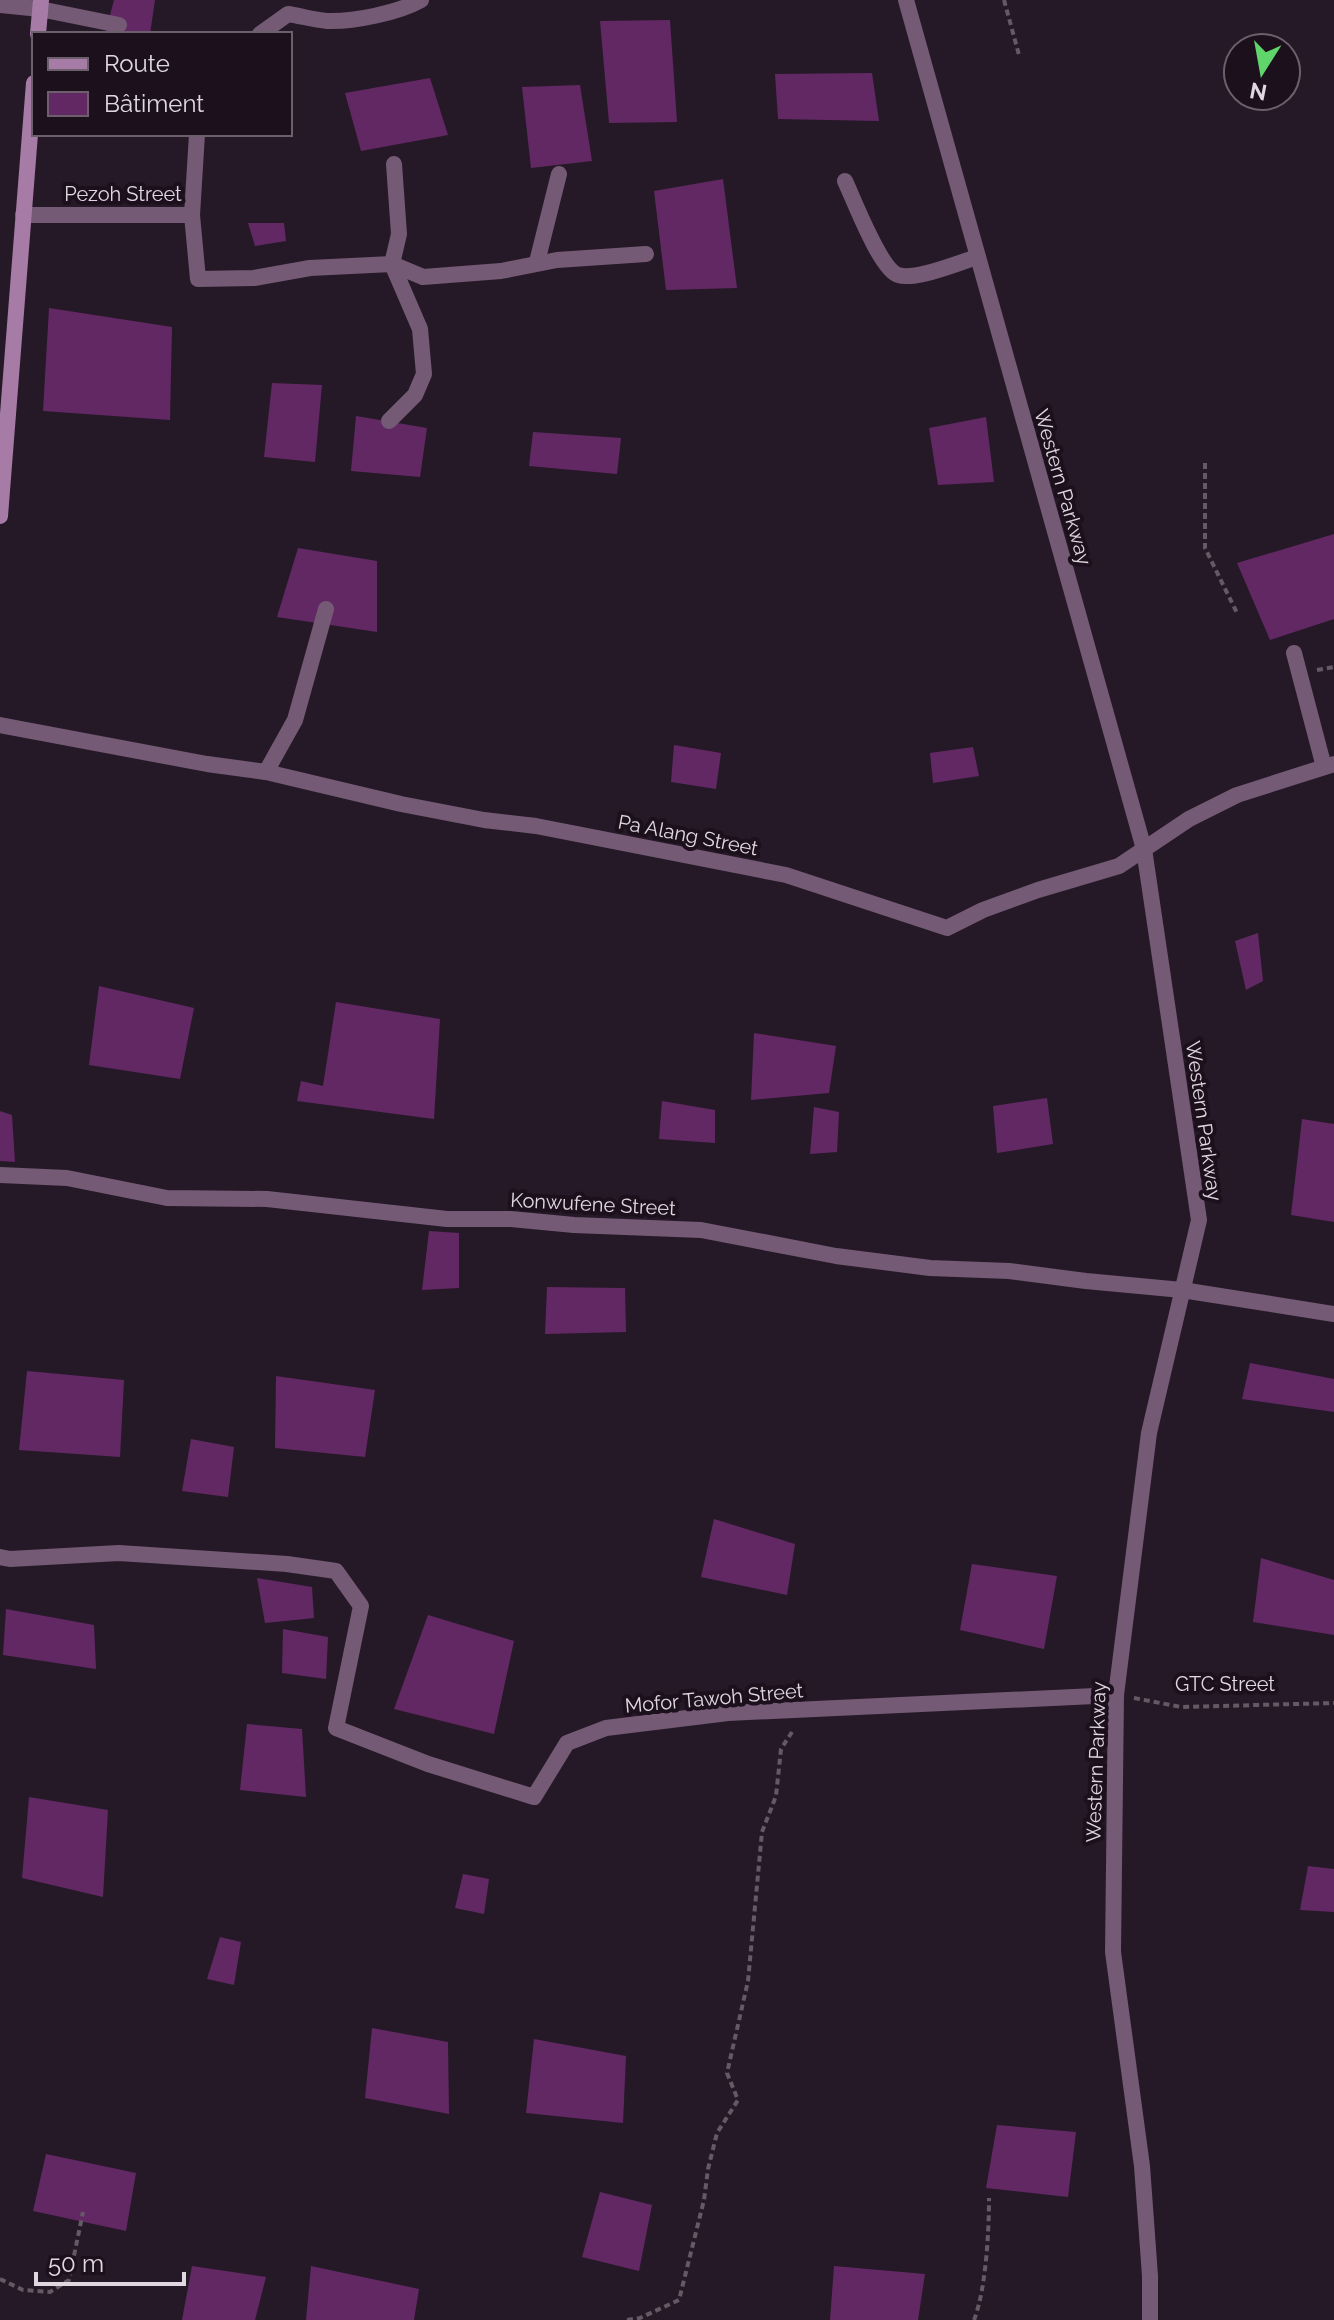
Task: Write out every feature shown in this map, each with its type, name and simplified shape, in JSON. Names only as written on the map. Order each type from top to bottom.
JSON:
[{"type":"street","points":[[263,32],[288,14],[328,21],[363,18],[413,5],[421,0]]},
{"type":"street","name":"Western Parkway","points":[[906,0],[1144,849],[1199,1220],[1149,1433],[1116,1695],[1113,1952],[1142,2166],[1150,2320]]},
{"type":"street","points":[[0,5],[40,5],[119,25]]},
{"type":"street","points":[[38,32],[40,5]]},
{"type":"street","points":[[0,516],[32,107]]},
{"type":"street","name":"Pezoh Street","points":[[23,215],[192,215],[197,136]]},
{"type":"street","points":[[389,421],[415,395],[424,374],[420,329],[392,264],[399,234],[394,164]]},
{"type":"street","points":[[537,262],[559,174]]},
{"type":"street","points":[[845,181],[881,258],[899,275],[918,275],[978,257]]},
{"type":"street","points":[[192,215],[198,279],[254,278],[310,268],[392,264],[423,277],[501,271],[537,262],[646,254]]},
{"type":"street","points":[[266,772],[295,720],[326,609]]},
{"type":"street","points":[[1294,653],[1329,765]]},
{"type":"street","name":"Pa Alang Street","points":[[0,725],[266,772],[401,804],[484,820],[536,826],[786,875],[947,928],[983,910],[1038,890],[1119,866],[1189,819],[1237,795],[1329,765]]},
{"type":"street","name":"Konwufene Street","points":[[0,1175],[67,1178],[167,1198],[267,1199],[447,1219],[511,1219],[701,1230],[793,1249],[930,1268],[1009,1271],[1182,1290]]},
{"type":"street","points":[[1182,1290],[1334,1314]]},
{"type":"street","name":"Mofor Tawoh Street","points":[[0,1557],[119,1553],[287,1564],[336,1571],[361,1606],[336,1728],[428,1764],[534,1797],[567,1743],[606,1728],[728,1713],[1116,1695]]},
{"type":"path","points":[[1004,0],[1019,55]]},
{"type":"path","points":[[1205,463],[1205,548],[1238,615]]},
{"type":"path","name":"GTC Street","points":[[1116,1695],[1181,1707],[1334,1703]]},
{"type":"path","points":[[627,2320],[640,2318],[679,2300],[717,2133],[738,2100],[727,2073],[748,1981],[762,1832],[776,1796],[781,1749],[792,1732]]},
{"type":"path","points":[[974,2320],[982,2284],[989,2198]]},
{"type":"path","points":[[0,2279],[23,2290],[50,2292],[69,2280],[83,2212]]},
{"type":"building","points":[[114,0],[155,0],[150,32],[106,32]]},
{"type":"building","points":[[670,20],[677,122],[609,123],[600,21]]},
{"type":"building","points":[[872,73],[879,121],[778,119],[775,74]]},
{"type":"building","points":[[430,78],[448,135],[361,151],[345,93]]},
{"type":"building","points":[[580,85],[592,161],[531,168],[522,87]]},
{"type":"building","points":[[723,179],[737,288],[666,290],[654,191]]},
{"type":"building","points":[[248,223],[284,223],[286,241],[255,246]]},
{"type":"building","points":[[49,308],[172,327],[170,420],[43,411]]},
{"type":"building","points":[[272,383],[322,385],[315,462],[264,457]]},
{"type":"building","points":[[356,416],[427,428],[420,477],[351,471]]},
{"type":"building","points":[[986,417],[994,482],[938,485],[929,428]]},
{"type":"building","points":[[533,432],[621,438],[617,474],[529,466]]},
{"type":"building","points":[[1334,534],[1334,619],[1270,640],[1237,563]]},
{"type":"building","points":[[298,548],[377,561],[377,632],[277,617]]},
{"type":"building","points":[[674,745],[721,753],[716,789],[671,782]]},
{"type":"building","points":[[973,747],[979,776],[933,783],[930,753]]},
{"type":"building","points":[[1258,933],[1263,981],[1246,990],[1235,941]]},
{"type":"building","points":[[99,986],[194,1008],[180,1079],[89,1065]]},
{"type":"building","points":[[336,1002],[440,1019],[434,1119],[297,1101],[301,1081],[323,1086]]},
{"type":"building","points":[[754,1033],[836,1046],[829,1093],[751,1100]]},
{"type":"building","points":[[1047,1098],[1053,1144],[997,1153],[993,1106]]},
{"type":"building","points":[[662,1101],[715,1110],[715,1143],[659,1139]]},
{"type":"building","points":[[814,1107],[839,1112],[837,1152],[810,1154]]},
{"type":"building","points":[[0,1111],[12,1115],[15,1162],[0,1161]]},
{"type":"building","points":[[1302,1119],[1334,1124],[1334,1222],[1291,1215]]},
{"type":"building","points":[[429,1231],[459,1233],[459,1288],[422,1290]]},
{"type":"building","points":[[547,1287],[625,1288],[626,1332],[545,1334]]},
{"type":"building","points":[[1250,1363],[1334,1379],[1334,1412],[1242,1399]]},
{"type":"building","points":[[27,1371],[124,1380],[120,1457],[19,1450]]},
{"type":"building","points":[[276,1376],[375,1390],[365,1457],[275,1448]]},
{"type":"building","points":[[191,1439],[234,1447],[228,1497],[182,1491]]},
{"type":"building","points":[[714,1519],[795,1544],[787,1595],[701,1577]]},
{"type":"building","points":[[1261,1558],[1334,1580],[1334,1635],[1253,1622]]},
{"type":"building","points":[[972,1564],[1057,1576],[1044,1649],[960,1630]]},
{"type":"building","points":[[257,1578],[312,1587],[314,1618],[265,1623]]},
{"type":"building","points":[[6,1609],[94,1625],[96,1669],[3,1655]]},
{"type":"building","points":[[428,1615],[514,1641],[494,1734],[394,1709]]},
{"type":"building","points":[[283,1629],[328,1637],[326,1679],[282,1673]]},
{"type":"building","points":[[247,1724],[302,1729],[306,1797],[240,1790]]},
{"type":"building","points":[[29,1797],[108,1810],[103,1897],[22,1878]]},
{"type":"building","points":[[1308,1866],[1334,1869],[1334,1912],[1300,1910]]},
{"type":"building","points":[[463,1874],[489,1879],[484,1914],[455,1908]]},
{"type":"building","points":[[220,1937],[241,1942],[234,1985],[207,1979]]},
{"type":"building","points":[[372,2028],[448,2042],[449,2114],[365,2098]]},
{"type":"building","points":[[534,2039],[626,2056],[623,2123],[526,2113]]},
{"type":"building","points":[[997,2125],[1076,2132],[1068,2197],[986,2188]]},
{"type":"building","points":[[46,2154],[136,2173],[126,2231],[33,2211]]},
{"type":"building","points":[[600,2192],[652,2205],[639,2271],[582,2257]]},
{"type":"building","points":[[192,2266],[266,2277],[255,2320],[182,2320]]},
{"type":"building","points":[[311,2266],[419,2289],[414,2320],[306,2320]]},
{"type":"building","points":[[834,2266],[925,2274],[918,2320],[830,2320]]}]
